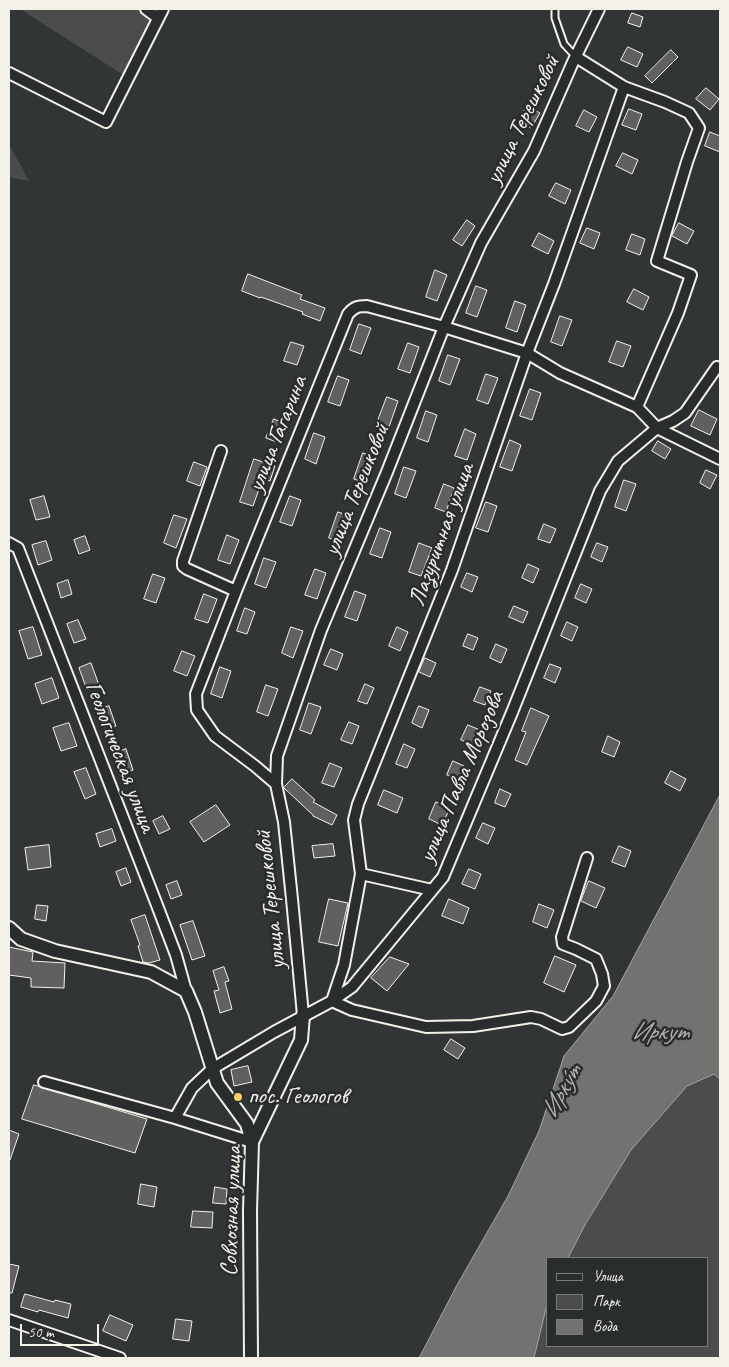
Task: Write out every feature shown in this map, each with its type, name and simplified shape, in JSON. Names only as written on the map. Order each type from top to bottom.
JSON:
[{"type":"street","points":[[9,73],[106,122],[160,13],[146,9]]},
{"type":"street","name":"улица Терешковой","points":[[303,1015],[284,822],[276,784],[277,756],[321,630],[387,472],[444,327],[481,243],[534,151],[599,9]]},
{"type":"street","points":[[576,57],[624,87],[689,113],[699,128],[657,261],[691,275],[678,313],[637,407]]},
{"type":"street","name":"Лазуритная улица","points":[[332,1001],[344,965],[361,874],[354,820],[358,804],[452,570],[527,353],[554,284],[624,87]]},
{"type":"street","name":"улица Гагарина","points":[[276,784],[215,736],[197,710],[196,694],[348,314],[353,308],[367,306],[444,327]]},
{"type":"street","points":[[444,327],[527,353],[560,373],[637,407],[657,428],[720,459]]},
{"type":"street","name":"улица Павла Морозова","points":[[176,1118],[192,1088],[212,1069],[303,1015],[332,1001],[352,987],[443,877],[513,710],[600,491],[618,461],[657,428],[685,413],[717,367]]},
{"type":"street","name":"улица Гагарина","points":[[221,451],[183,561],[187,569],[236,591]]},
{"type":"street","name":"Геологическая улица","points":[[9,542],[18,548],[176,955],[186,991]]},
{"type":"street","points":[[332,1001],[352,1010],[426,1027],[473,1026],[531,1017],[541,1019],[562,1029],[569,1027],[596,1001],[604,986],[596,959],[576,948],[563,944],[562,937],[587,858]]},
{"type":"street","points":[[361,874],[432,890]]},
{"type":"street","points":[[9,928],[21,939],[55,951],[151,972],[186,991],[195,1012],[217,1083],[248,1124],[252,1142]]},
{"type":"street","name":"Совхозная улица","points":[[251,1358],[250,1211],[252,1142],[301,1040],[303,1015]]},
{"type":"street","points":[[44,1082],[176,1118],[252,1142]]},
{"type":"street","points":[[9,1320],[120,1358]]},
{"type":"lane","points":[[555,9],[555,18],[564,44],[576,57]]},
{"type":"green space","points":[[20,9],[138,9],[153,20],[125,76]]},
{"type":"green space","points":[[9,144],[29,181],[9,177]]},
{"type":"green space","points":[[714,1074],[720,1079],[720,1358],[534,1358],[546,1308],[546,1347],[709,1347],[709,1257],[569,1257],[586,1223],[631,1150],[687,1086]]},
{"type":"water","name":"Иркут","points":[[720,795],[720,1079],[714,1074],[687,1086],[631,1150],[586,1223],[569,1257],[546,1257],[546,1308],[534,1358],[419,1358],[457,1285],[508,1196],[539,1131],[564,1056],[613,996]]},
{"type":"building","points":[[632,13],[643,17],[640,27],[628,23]]},
{"type":"building","points":[[628,47],[643,54],[637,67],[621,60]]},
{"type":"building","points":[[671,50],[678,57],[652,83],[645,76]]},
{"type":"building","points":[[706,88],[719,99],[710,110],[696,99]]},
{"type":"building","points":[[527,106],[540,113],[531,128],[519,121]]},
{"type":"building","points":[[629,109],[642,114],[636,130],[622,125]]},
{"type":"building","points":[[584,110],[597,117],[589,132],[576,126]]},
{"type":"building","points":[[710,132],[720,136],[720,152],[705,146]]},
{"type":"building","points":[[623,153],[638,160],[632,174],[616,166]]},
{"type":"building","points":[[556,183],[571,190],[565,204],[549,196]]},
{"type":"building","points":[[467,220],[475,226],[462,246],[453,240]]},
{"type":"building","points":[[679,223],[694,231],[687,244],[672,236]]},
{"type":"building","points":[[587,228],[600,233],[594,249],[580,243]]},
{"type":"building","points":[[539,233],[554,241],[548,254],[532,246]]},
{"type":"building","points":[[632,234],[645,239],[640,255],[626,250]]},
{"type":"building","points":[[435,270],[447,275],[437,301],[426,297]]},
{"type":"building","points":[[248,274],[302,295],[300,299],[325,308],[320,321],[302,314],[303,312],[242,291]]},
{"type":"building","points":[[476,286],[487,290],[477,317],[466,313]]},
{"type":"building","points":[[634,289],[649,297],[643,310],[627,302]]},
{"type":"building","points":[[515,301],[526,305],[517,332],[506,328]]},
{"type":"building","points":[[560,316],[572,320],[562,346],[551,342]]},
{"type":"building","points":[[359,324],[371,328],[361,354],[350,350]]},
{"type":"building","points":[[617,341],[631,346],[623,367],[609,362]]},
{"type":"building","points":[[291,342],[304,346],[297,365],[284,361]]},
{"type":"building","points":[[408,343],[419,347],[410,373],[398,369]]},
{"type":"building","points":[[448,355],[460,359],[450,385],[439,381]]},
{"type":"building","points":[[486,374],[498,378],[488,404],[477,400]]},
{"type":"building","points":[[338,376],[349,380],[340,406],[328,402]]},
{"type":"building","points":[[530,389],[541,393],[532,420],[520,416]]},
{"type":"building","points":[[387,397],[398,401],[389,427],[377,423]]},
{"type":"building","points":[[699,410],[717,419],[710,435],[691,426]]},
{"type":"building","points":[[426,411],[437,415],[428,442],[417,438]]},
{"type":"building","points":[[274,419],[286,424],[279,443],[266,438]]},
{"type":"building","points":[[465,429],[476,434],[467,460],[455,456]]},
{"type":"building","points":[[314,433],[325,437],[316,464],[305,459]]},
{"type":"building","points":[[510,440],[521,445],[512,471],[500,467]]},
{"type":"building","points":[[658,441],[671,449],[665,459],[652,451]]},
{"type":"building","points":[[363,453],[375,457],[365,483],[354,479]]},
{"type":"building","points":[[254,459],[275,466],[270,481],[263,478],[253,506],[240,502]]},
{"type":"building","points":[[194,462],[207,467],[200,486],[187,481]]},
{"type":"building","points":[[404,467],[416,471],[406,498],[395,494]]},
{"type":"building","points":[[706,470],[717,475],[710,489],[700,483]]},
{"type":"building","points":[[624,480],[636,484],[626,511],[615,507]]},
{"type":"building","points":[[444,484],[454,488],[446,512],[435,508]]},
{"type":"building","points":[[44,496],[50,517],[36,520],[30,500]]},
{"type":"building","points":[[290,496],[301,500],[292,526],[280,522]]},
{"type":"building","points":[[486,502],[497,506],[488,532],[476,528]]},
{"type":"building","points":[[338,512],[350,516],[340,542],[329,538]]},
{"type":"building","points":[[174,515],[187,519],[176,548],[164,543]]},
{"type":"building","points":[[544,524],[556,529],[550,543],[538,539]]},
{"type":"building","points":[[380,528],[391,532],[382,558],[370,554]]},
{"type":"building","points":[[227,535],[239,540],[230,564],[218,560]]},
{"type":"building","points":[[85,536],[90,550],[79,554],[74,540]]},
{"type":"building","points":[[46,541],[52,560],[38,565],[32,545]]},
{"type":"building","points":[[419,543],[432,548],[421,576],[409,572]]},
{"type":"building","points":[[597,543],[608,547],[602,562],[591,557]]},
{"type":"building","points":[[264,558],[276,562],[266,588],[255,584]]},
{"type":"building","points":[[528,564],[539,569],[533,583],[522,578]]},
{"type":"building","points":[[315,569],[326,573],[317,599],[305,595]]},
{"type":"building","points":[[467,573],[478,577],[472,592],[461,587]]},
{"type":"building","points":[[153,574],[165,578],[156,603],[144,599]]},
{"type":"building","points":[[68,580],[72,594],[61,598],[57,584]]},
{"type":"building","points":[[581,584],[592,589],[586,603],[575,598]]},
{"type":"building","points":[[355,591],[366,595],[357,621],[345,617]]},
{"type":"building","points":[[204,594],[217,599],[208,623],[195,619]]},
{"type":"building","points":[[514,606],[528,612],[523,623],[509,617]]},
{"type":"building","points":[[245,608],[255,612],[247,634],[237,631]]},
{"type":"building","points":[[78,620],[86,639],[74,643],[67,624]]},
{"type":"building","points":[[567,622],[578,627],[572,641],[561,636]]},
{"type":"building","points":[[33,627],[42,655],[28,659],[19,631]]},
{"type":"building","points":[[291,627],[303,631],[293,658],[282,653]]},
{"type":"building","points":[[397,627],[408,632],[400,651],[389,646]]},
{"type":"building","points":[[468,634],[478,638],[473,650],[463,646]]},
{"type":"building","points":[[496,644],[507,649],[501,663],[490,658]]},
{"type":"building","points":[[331,649],[343,654],[337,670],[324,665]]},
{"type":"building","points":[[182,651],[195,656],[187,676],[174,671]]},
{"type":"building","points":[[425,658],[436,663],[430,677],[419,672]]},
{"type":"building","points":[[91,663],[99,685],[87,690],[79,668]]},
{"type":"building","points":[[550,664],[561,668],[555,683],[544,678]]},
{"type":"building","points":[[220,667],[231,671],[222,698],[211,694]]},
{"type":"building","points":[[52,678],[59,698],[42,704],[35,684]]},
{"type":"building","points":[[365,684],[374,688],[367,704],[358,701]]},
{"type":"building","points":[[266,685],[278,689],[268,716],[257,712]]},
{"type":"building","points":[[480,687],[491,691],[485,705],[474,701]]},
{"type":"building","points":[[309,703],[321,707],[311,734],[300,730]]},
{"type":"building","points":[[109,706],[116,726],[105,730],[98,710]]},
{"type":"building","points":[[419,706],[429,710],[422,728],[412,723]]},
{"type":"building","points":[[531,708],[549,716],[527,765],[515,760],[526,732],[522,731]]},
{"type":"building","points":[[349,722],[359,726],[352,744],[341,740]]},
{"type":"building","points":[[69,723],[77,746],[61,751],[53,728]]},
{"type":"building","points":[[468,725],[480,730],[474,745],[461,740]]},
{"type":"building","points":[[608,736],[620,742],[614,757],[602,752]]},
{"type":"building","points":[[404,744],[415,749],[407,768],[396,764]]},
{"type":"building","points":[[126,749],[133,770],[120,775],[113,754]]},
{"type":"building","points":[[453,761],[464,766],[458,780],[447,775]]},
{"type":"building","points":[[330,763],[342,768],[334,787],[322,783]]},
{"type":"building","points":[[86,768],[96,794],[85,799],[74,772]]},
{"type":"building","points":[[671,771],[686,779],[680,791],[665,783]]},
{"type":"building","points":[[292,779],[315,800],[313,802],[337,815],[332,825],[313,816],[284,788]]},
{"type":"building","points":[[500,789],[511,794],[505,807],[495,803]]},
{"type":"building","points":[[384,790],[403,798],[397,813],[378,805]]},
{"type":"building","points":[[436,802],[450,808],[442,825],[429,819]]},
{"type":"building","points":[[216,805],[230,825],[204,842],[190,822]]},
{"type":"building","points":[[163,816],[170,829],[159,834],[153,821]]},
{"type":"building","points":[[483,823],[495,828],[488,844],[476,838]]},
{"type":"building","points":[[112,829],[116,841],[100,847],[96,834]]},
{"type":"building","points":[[333,844],[335,856],[314,858],[312,846]]},
{"type":"building","points":[[49,845],[51,867],[28,870],[25,848]]},
{"type":"building","points":[[619,846],[631,851],[625,867],[612,862]]},
{"type":"building","points":[[126,868],[131,882],[121,886],[116,872]]},
{"type":"building","points":[[469,869],[481,874],[475,889],[462,884]]},
{"type":"building","points":[[177,881],[182,895],[171,899],[166,885]]},
{"type":"building","points":[[589,881],[605,888],[596,908],[581,901]]},
{"type":"building","points":[[329,899],[348,903],[338,946],[319,942]]},
{"type":"building","points":[[449,899],[469,908],[463,924],[442,916]]},
{"type":"building","points":[[539,904],[554,910],[547,928],[533,922]]},
{"type":"building","points":[[37,905],[48,906],[46,921],[35,919]]},
{"type":"building","points":[[145,915],[160,960],[149,963],[143,962],[138,946],[140,945],[131,920]]},
{"type":"building","points":[[193,921],[205,956],[192,960],[180,925]]},
{"type":"building","points":[[9,947],[33,952],[32,961],[65,963],[64,988],[31,987],[31,978],[9,975]]},
{"type":"building","points":[[555,956],[576,965],[564,992],[544,983]]},
{"type":"building","points":[[390,957],[409,964],[387,991],[371,978]]},
{"type":"building","points":[[224,967],[229,981],[225,982],[232,1009],[220,1013],[214,991],[219,990],[213,971]]},
{"type":"building","points":[[451,1039],[465,1048],[458,1059],[444,1050]]},
{"type":"building","points":[[248,1066],[252,1082],[234,1086],[231,1070]]},
{"type":"building","points":[[34,1085],[147,1119],[135,1153],[22,1119]]},
{"type":"building","points":[[9,1130],[19,1134],[10,1160],[9,1159]]},
{"type":"building","points":[[141,1184],[157,1187],[154,1207],[138,1204]]},
{"type":"building","points":[[215,1187],[227,1189],[226,1204],[213,1203]]},
{"type":"building","points":[[193,1211],[213,1212],[212,1228],[191,1227]]},
{"type":"building","points":[[9,1264],[19,1266],[12,1293],[9,1293]]},
{"type":"building","points":[[25,1294],[54,1302],[55,1300],[71,1304],[68,1318],[21,1307]]},
{"type":"building","points":[[110,1315],[133,1325],[126,1341],[103,1331]]},
{"type":"building","points":[[176,1319],[192,1321],[189,1341],[173,1339]]},
{"type":"place","name":"пос. Геологов","points":[[238,1097]]},
{"type":"water label","name":"Ирку́т","points":[[562,1092]]}]
